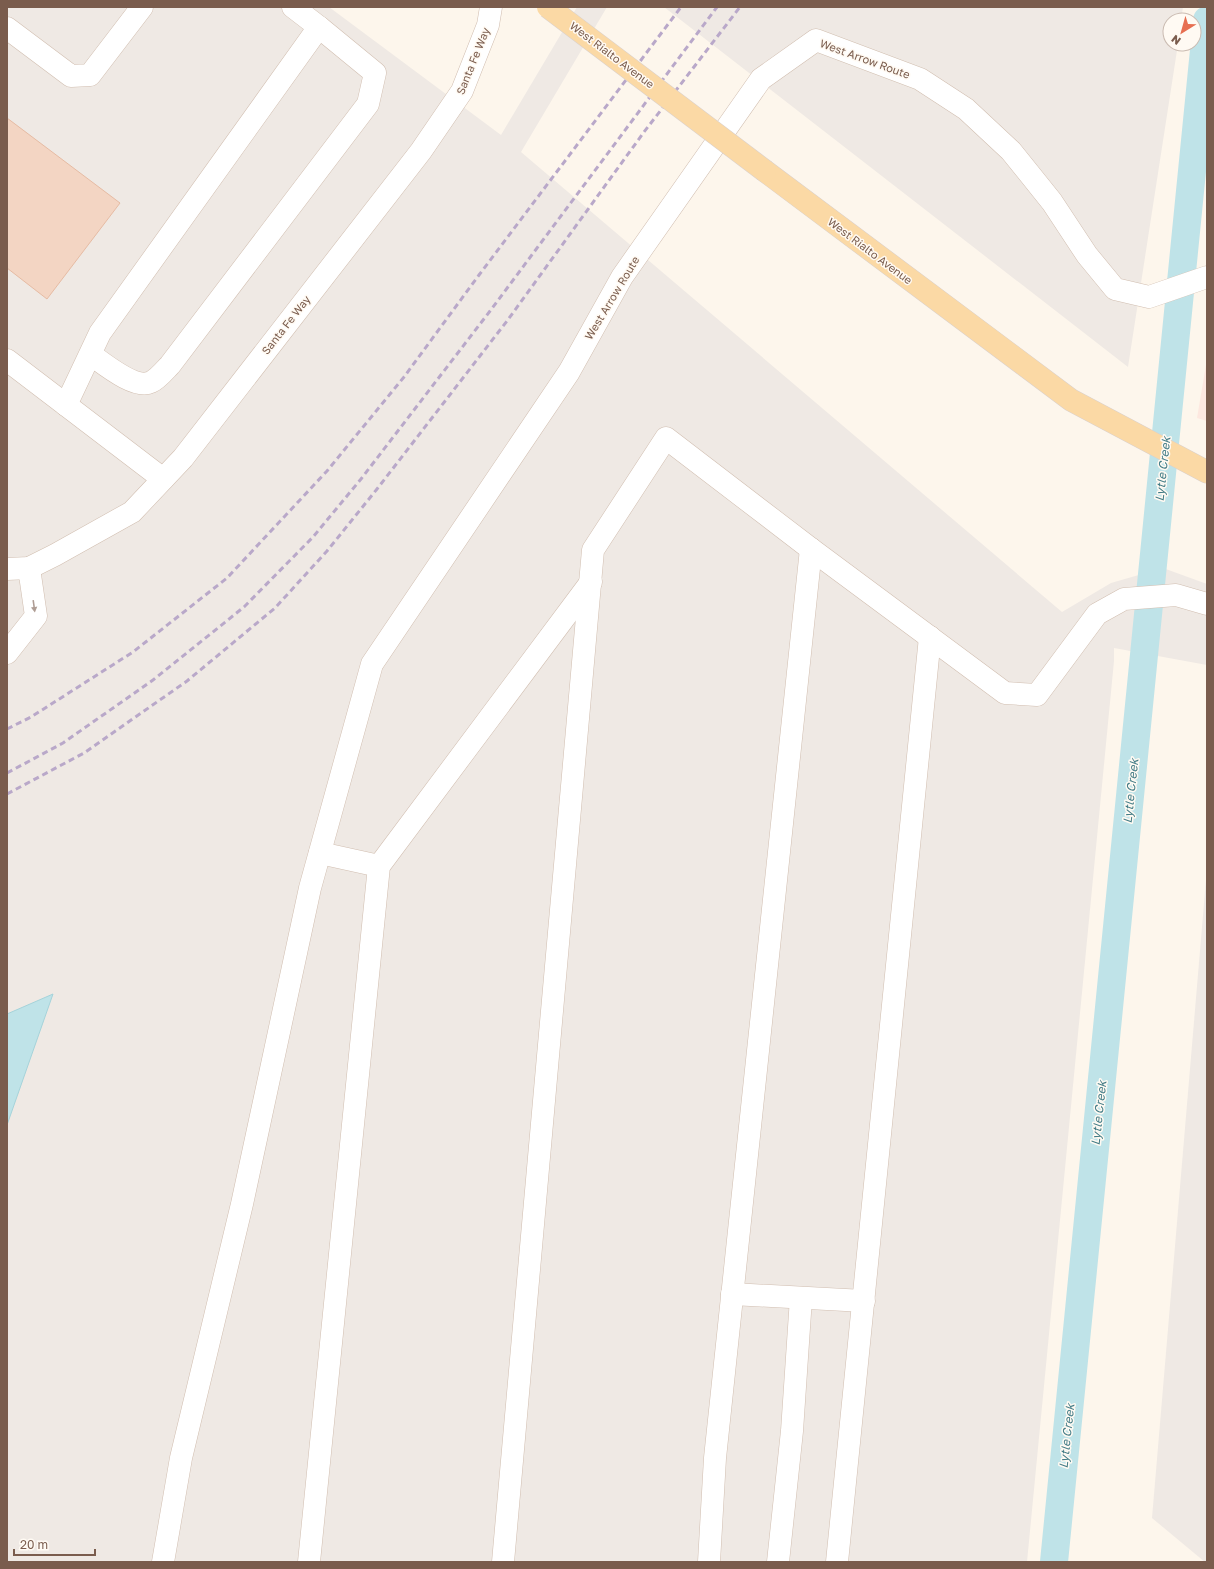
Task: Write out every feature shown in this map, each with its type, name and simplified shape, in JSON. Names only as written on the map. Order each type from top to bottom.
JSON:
[{"type":"main road","name":"West Rialto Avenue","points":[[548,7],[1071,400],[1207,472]]},
{"type":"street","points":[[7,28],[71,76],[90,75],[142,7]]},
{"type":"street","points":[[90,354],[127,379],[137,383],[151,383],[170,365],[368,104],[375,73],[293,7]]},
{"type":"street","name":"Santa Fe Way","points":[[7,568],[29,568],[132,512],[183,458],[421,151],[462,91],[488,25],[492,7]]},
{"type":"street","points":[[66,405],[100,333],[319,27]]},
{"type":"street","name":"West Arrow Route","points":[[320,853],[372,664],[569,372],[622,277],[761,79],[816,40],[920,79],[966,108],[1011,151],[1052,202],[1087,255],[1115,289],[1150,297],[1207,277]]},
{"type":"street","points":[[7,360],[163,479]]},
{"type":"street","points":[[503,1562],[594,550],[666,438],[811,549],[1006,693],[1037,695],[1097,614],[1124,598],[1176,595],[1206,604]]},
{"type":"street","points":[[709,1562],[715,1458],[811,549]]},
{"type":"street","points":[[7,653],[36,616],[29,568]]},
{"type":"street","points":[[309,1562],[379,866],[591,582]]},
{"type":"street","points":[[838,1562],[930,637]]},
{"type":"street","points":[[163,1562],[181,1458],[242,1204],[310,888],[320,853],[379,866]]},
{"type":"street","points":[[732,1294],[864,1301]]},
{"type":"street","points":[[778,1562],[792,1431],[801,1298]]},
{"type":"shaded area","points":[[7,7],[329,7],[501,135],[577,7],[607,7],[521,152],[1062,612],[1111,583],[1163,568],[1207,584],[1207,665],[1114,648],[1114,661],[1027,1562],[7,1562]]},
{"type":"shaded area","points":[[664,7],[1183,7],[1182,12],[1162,12],[1162,52],[1177,52],[1128,367]]},
{"type":"shaded area","points":[[1207,359],[1207,421],[1197,418]]},
{"type":"shaded area","points":[[1207,868],[1207,1562],[1205,1562],[1152,1518]]},
{"type":"water","points":[[53,994],[7,1125],[7,1014]]},
{"type":"building","points":[[7,118],[120,203],[47,299],[7,268]]},
{"type":"waterway","name":"Lytle Creek","points":[[1054,1562],[1207,20]]},
{"type":"railway","points":[[7,729],[31,717],[133,652],[227,578],[327,471],[404,377],[681,7]]},
{"type":"railway","points":[[7,773],[63,743],[153,680],[244,607],[313,537],[361,479],[490,311],[717,7]]},
{"type":"railway","points":[[7,794],[84,753],[187,681],[275,608],[327,551],[507,321],[644,132],[740,7]]}]
